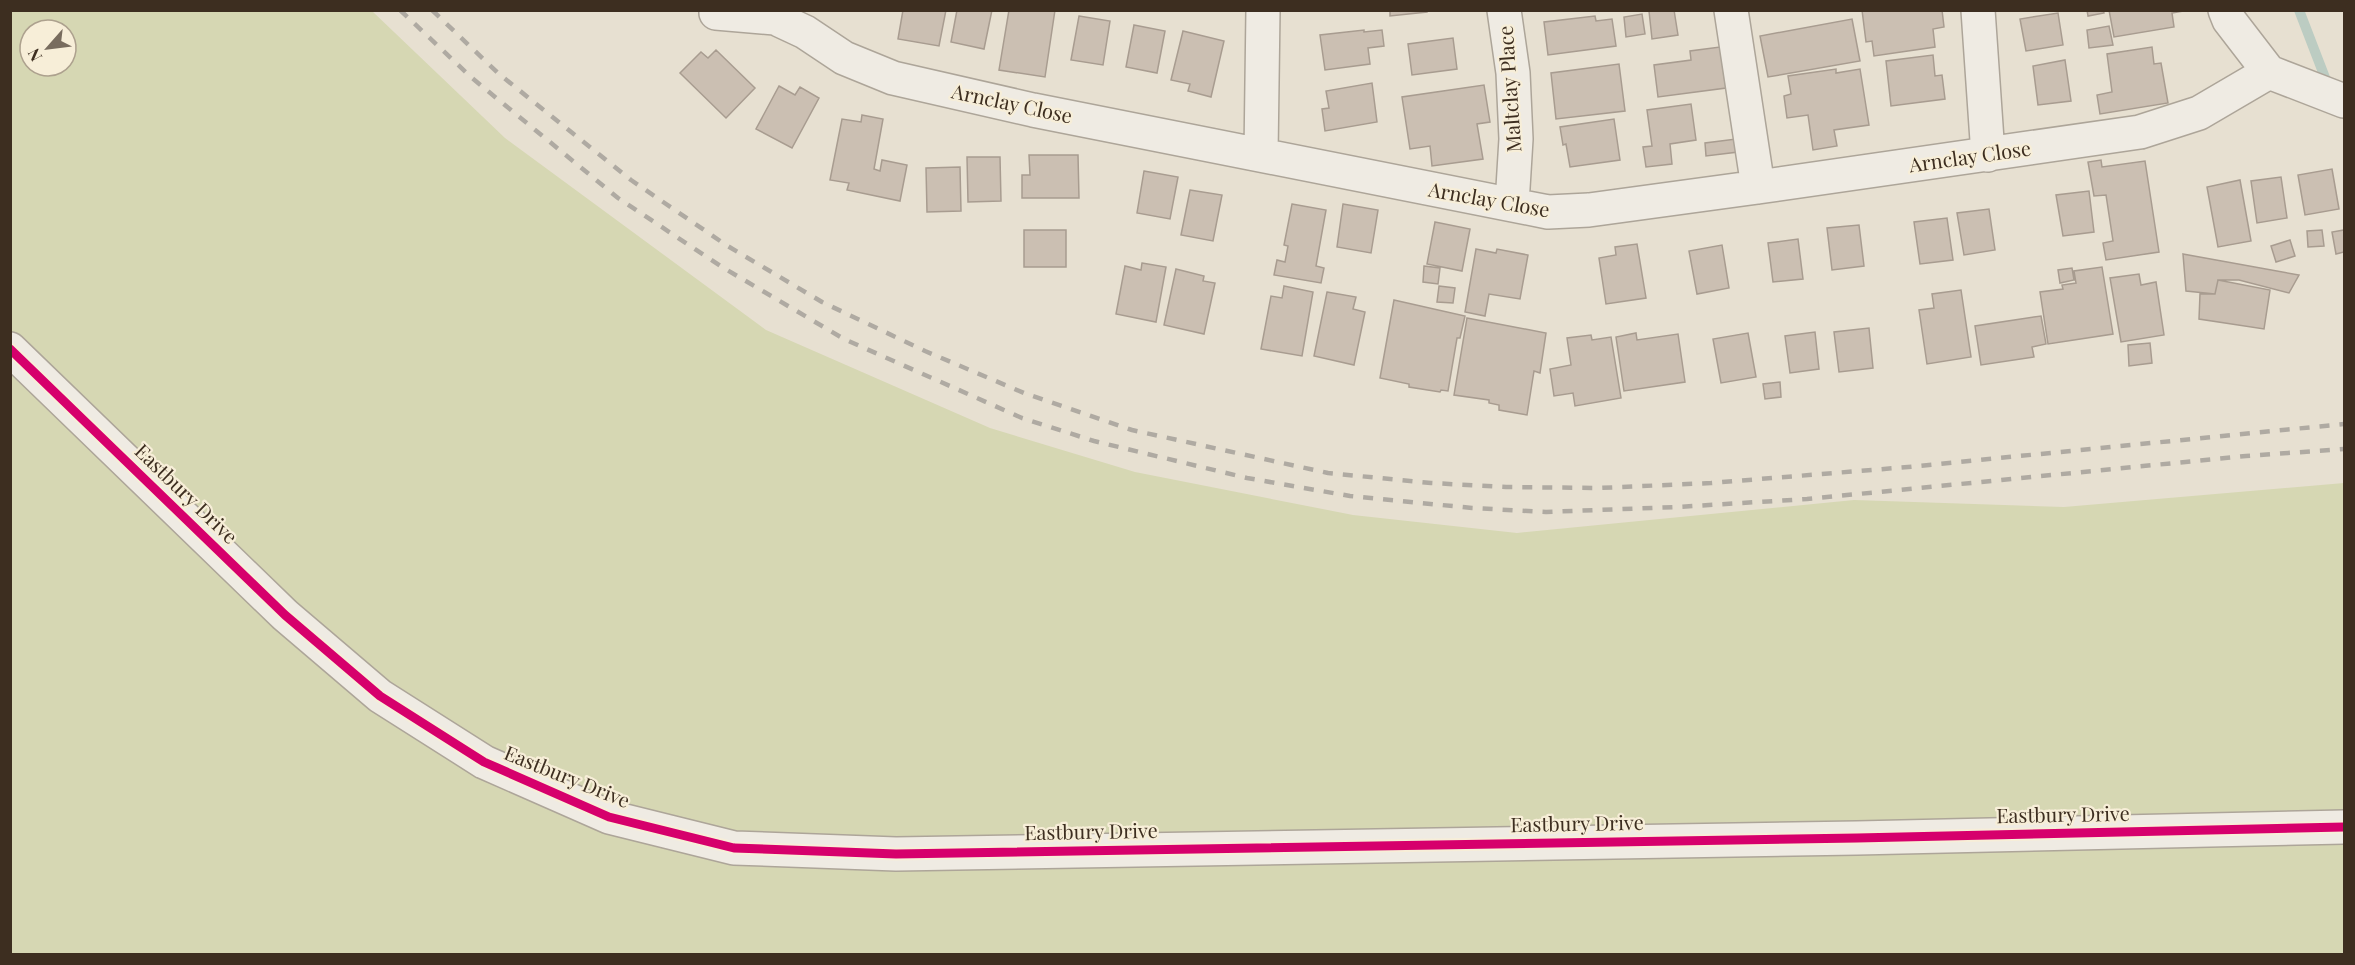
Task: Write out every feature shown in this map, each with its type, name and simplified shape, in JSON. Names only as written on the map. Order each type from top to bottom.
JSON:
[{"type":"street","points":[[1261,154],[1263,10]]},
{"type":"street","name":"Maltclay Place","points":[[1504,10],[1513,73],[1516,138],[1512,204]]},
{"type":"street","points":[[1731,10],[1758,187]]},
{"type":"street","points":[[1978,10],[1988,155]]},
{"type":"street","points":[[2226,10],[2229,20],[2269,72],[2344,100]]},
{"type":"street","name":"Arnclay Close","points":[[716,13],[775,18],[805,32],[844,58],[893,78],[1033,110],[1548,213],[1589,210],[1758,187],[2140,132],[2199,112],[2269,72]]},
{"type":"street","name":"Eastbury Drive","points":[[10,349],[285,615],[380,696],[484,762],[609,817],[734,848],[907,854],[2344,827]]},
{"type":"green space","points":[[10,11],[372,11],[505,138],[766,330],[990,428],[1135,472],[1353,515],[1517,533],[1854,500],[2064,507],[2344,483],[2344,954],[11,954]]},
{"type":"building","points":[[903,10],[946,10],[939,46],[898,39]]},
{"type":"building","points":[[957,10],[992,10],[984,49],[951,42]]},
{"type":"building","points":[[1009,10],[1055,10],[1045,77],[999,70]]},
{"type":"building","points":[[1390,10],[1427,10],[1427,12],[1390,16]]},
{"type":"building","points":[[1674,10],[1678,35],[1652,39],[1649,11]]},
{"type":"building","points":[[1862,10],[1942,10],[1944,27],[1933,29],[1935,47],[1874,56],[1872,41],[1866,42]]},
{"type":"building","points":[[2087,10],[2103,10],[2104,13],[2088,16]]},
{"type":"building","points":[[2109,10],[2189,10],[2172,13],[2174,27],[2114,37]]},
{"type":"building","points":[[2058,13],[2063,45],[2026,51],[2020,19]]},
{"type":"building","points":[[1642,14],[1645,34],[1626,37],[1624,17]]},
{"type":"building","points":[[1079,16],[1110,21],[1103,65],[1071,60]]},
{"type":"building","points":[[1595,16],[1596,21],[1612,19],[1616,46],[1548,55],[1544,22]]},
{"type":"building","points":[[1852,19],[1860,61],[1768,77],[1760,36]]},
{"type":"building","points":[[1134,25],[1165,31],[1157,73],[1126,67]]},
{"type":"building","points":[[2109,26],[2113,45],[2089,48],[2087,30]]},
{"type":"building","points":[[1364,30],[1364,32],[1382,30],[1384,46],[1368,48],[1370,64],[1325,70],[1320,35]]},
{"type":"building","points":[[1183,31],[1224,41],[1211,97],[1188,91],[1190,84],[1171,80]]},
{"type":"building","points":[[1453,38],[1457,69],[1412,75],[1408,44]]},
{"type":"building","points":[[1720,47],[1726,88],[1658,97],[1654,65],[1691,60],[1690,51]]},
{"type":"building","points":[[2152,47],[2154,64],[2161,63],[2168,103],[2100,114],[2097,95],[2112,92],[2107,54]]},
{"type":"building","points":[[716,50],[755,88],[726,118],[680,73],[701,52],[708,58]]},
{"type":"building","points":[[1933,55],[1935,76],[1942,75],[1945,99],[1891,106],[1886,61]]},
{"type":"building","points":[[2065,60],[2071,101],[2038,105],[2033,66]]},
{"type":"building","points":[[1619,64],[1625,111],[1556,119],[1551,73]]},
{"type":"building","points":[[1836,69],[1836,73],[1860,69],[1869,125],[1834,130],[1837,146],[1813,150],[1808,115],[1787,118],[1784,96],[1791,94],[1788,76]]},
{"type":"building","points":[[1372,83],[1377,122],[1325,131],[1322,109],[1329,108],[1326,91]]},
{"type":"building","points":[[1484,85],[1490,122],[1477,124],[1483,159],[1432,166],[1430,146],[1410,149],[1402,97]]},
{"type":"building","points":[[779,86],[795,95],[800,87],[819,98],[792,148],[756,129]]},
{"type":"building","points":[[1691,104],[1696,140],[1670,144],[1672,164],[1646,167],[1643,147],[1652,146],[1647,110]]},
{"type":"building","points":[[862,115],[883,119],[874,169],[880,171],[882,160],[907,165],[900,201],[847,190],[849,183],[830,180],[842,119],[861,122]]},
{"type":"building","points":[[1614,119],[1620,160],[1570,167],[1560,127]]},
{"type":"building","points":[[1736,139],[1738,152],[1706,156],[1705,143]]},
{"type":"building","points":[[1029,155],[1078,155],[1079,198],[1022,198],[1022,175],[1030,175]]},
{"type":"building","points":[[967,157],[1000,157],[1001,201],[968,202]]},
{"type":"building","points":[[2101,160],[2102,167],[2145,161],[2159,252],[2106,260],[2103,243],[2113,241],[2106,195],[2094,196],[2088,162]]},
{"type":"building","points":[[960,167],[961,211],[927,212],[926,168]]},
{"type":"building","points":[[2332,169],[2339,209],[2305,215],[2298,175]]},
{"type":"building","points":[[1144,171],[1178,177],[1170,219],[1137,213]]},
{"type":"building","points":[[2281,177],[2287,218],[2257,223],[2251,181]]},
{"type":"building","points":[[2240,180],[2251,241],[2218,247],[2207,187]]},
{"type":"building","points":[[1190,190],[1222,195],[1213,241],[1181,235]]},
{"type":"building","points":[[2089,191],[2094,232],[2063,236],[2056,195]]},
{"type":"building","points":[[1292,204],[1326,210],[1316,266],[1324,268],[1321,283],[1274,275],[1277,260],[1285,262],[1288,246],[1284,245]]},
{"type":"building","points":[[1343,204],[1378,210],[1371,253],[1337,247]]},
{"type":"building","points":[[1989,209],[1995,250],[1964,255],[1957,213]]},
{"type":"building","points":[[1947,218],[1953,260],[1920,264],[1914,222]]},
{"type":"building","points":[[1435,222],[1470,229],[1462,271],[1427,264]]},
{"type":"building","points":[[1859,225],[1864,266],[1832,270],[1827,228]]},
{"type":"building","points":[[1024,230],[1066,230],[1066,267],[1024,267]]},
{"type":"building","points":[[2322,230],[2324,246],[2308,247],[2307,231]]},
{"type":"building","points":[[2344,230],[2344,252],[2336,254],[2332,232]]},
{"type":"building","points":[[1798,239],[1803,279],[1773,282],[1768,243]]},
{"type":"building","points":[[2290,240],[2295,256],[2276,262],[2271,246]]},
{"type":"building","points":[[1637,244],[1646,298],[1606,304],[1599,258],[1616,255],[1615,247]]},
{"type":"building","points":[[1722,245],[1729,288],[1697,294],[1689,251]]},
{"type":"building","points":[[1476,249],[1496,253],[1497,249],[1528,255],[1520,299],[1489,294],[1485,316],[1465,312]]},
{"type":"building","points":[[2183,254],[2299,275],[2289,293],[2239,280],[2218,280],[2215,294],[2186,291]]},
{"type":"building","points":[[1142,263],[1166,267],[1156,322],[1116,314],[1125,266],[1141,270]]},
{"type":"building","points":[[1424,266],[1440,268],[1438,284],[1423,282]]},
{"type":"building","points":[[2102,267],[2113,334],[2048,344],[2040,292],[2063,289],[2062,285],[2076,283],[2074,271]]},
{"type":"building","points":[[2072,268],[2074,280],[2060,283],[2058,270]]},
{"type":"building","points":[[1176,269],[1204,276],[1203,281],[1215,283],[1204,334],[1164,325]]},
{"type":"building","points":[[2139,274],[2141,285],[2156,282],[2164,335],[2121,342],[2110,278]]},
{"type":"building","points":[[2218,280],[2270,290],[2264,329],[2199,319],[2200,294],[2215,294]]},
{"type":"building","points":[[1284,286],[1313,292],[1302,356],[1261,349],[1271,296],[1282,298]]},
{"type":"building","points":[[1439,286],[1455,288],[1453,303],[1437,302]]},
{"type":"building","points":[[1961,290],[1971,357],[1927,364],[1919,310],[1934,308],[1932,294]]},
{"type":"building","points":[[1327,292],[1356,297],[1353,309],[1365,312],[1354,365],[1314,356]]},
{"type":"building","points":[[1394,300],[1465,316],[1460,338],[1457,338],[1448,391],[1441,390],[1440,392],[1409,387],[1409,384],[1380,378]]},
{"type":"building","points":[[2041,316],[2046,344],[2032,347],[2034,357],[1981,365],[1975,326]]},
{"type":"building","points":[[1467,318],[1546,333],[1540,373],[1534,371],[1527,415],[1499,410],[1499,405],[1489,403],[1489,400],[1454,395]]},
{"type":"building","points":[[1869,328],[1873,368],[1839,372],[1834,332]]},
{"type":"building","points":[[1815,332],[1819,369],[1790,373],[1785,336]]},
{"type":"building","points":[[1636,333],[1637,340],[1678,334],[1685,382],[1624,391],[1616,337]]},
{"type":"building","points":[[1748,333],[1756,377],[1721,383],[1713,339]]},
{"type":"building","points":[[1591,335],[1592,340],[1611,337],[1621,398],[1575,406],[1573,393],[1554,396],[1550,369],[1571,365],[1567,338]]},
{"type":"building","points":[[2150,343],[2152,363],[2129,366],[2128,345]]},
{"type":"building","points":[[1780,382],[1781,397],[1765,399],[1763,384]]},
{"type":"waterway","points":[[2299,10],[2329,88]]},
{"type":"railway","points":[[400,10],[472,78],[618,198],[722,267],[844,339],[1022,418],[1094,441],[1247,478],[1350,496],[1472,508],[1546,512],[1807,499],[2246,456],[2344,449]]},
{"type":"railway","points":[[432,10],[499,74],[631,180],[726,245],[822,302],[925,351],[1024,393],[1132,430],[1328,473],[1431,483],[1506,487],[1599,488],[1711,483],[1908,467],[2344,424]]},
{"type":"cycle path","points":[[10,349],[285,615],[380,696],[484,762],[609,817],[734,848],[896,854],[1857,838],[2344,827]]}]
